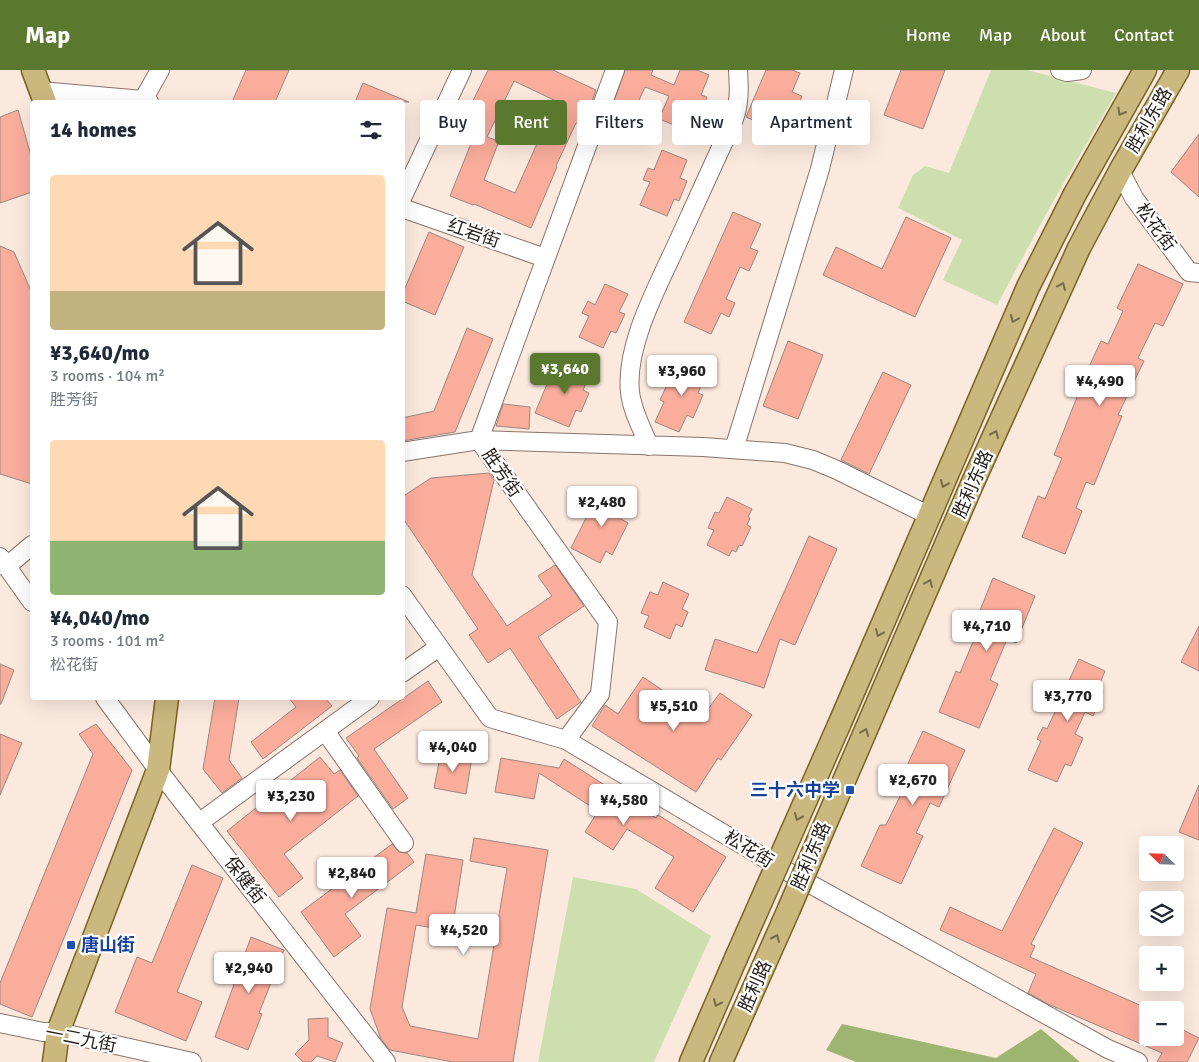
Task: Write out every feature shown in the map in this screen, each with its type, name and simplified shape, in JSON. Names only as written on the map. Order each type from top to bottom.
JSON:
[{"type":"main road","name":"胜利路","points":[[691,1062],[1028,287],[1075,194],[1145,70]]},
{"type":"main road","name":"胜利东路","points":[[789,909],[973,482],[1080,248],[1120,171],[1178,70]]},
{"type":"main road","points":[[54,1062],[58,1032],[158,770],[167,700]]},
{"type":"main road","name":"胜利路","points":[[720,1062],[789,909]]},
{"type":"street","points":[[146,100],[160,70]]},
{"type":"street","points":[[405,192],[462,70]]},
{"type":"street","name":"胜芳街","points":[[566,740],[600,694],[608,622],[479,440],[614,70]]},
{"type":"street","points":[[649,446],[633,407],[630,391],[630,367],[633,350],[654,297],[734,119],[740,91],[738,70]]},
{"type":"street","points":[[734,449],[820,170],[844,70]]},
{"type":"street","points":[[1060,70],[1067,72],[1082,70]]},
{"type":"street","points":[[39,88],[138,100]]},
{"type":"street","name":"松花街","points":[[1120,171],[1134,198],[1189,272],[1199,274]]},
{"type":"street","name":"红岩街","points":[[405,209],[545,258]]},
{"type":"street","points":[[405,452],[479,440],[734,449],[785,453],[813,460],[837,470],[930,516]]},
{"type":"street","points":[[30,546],[3,562],[30,599]]},
{"type":"street","name":"松花街","points":[[405,599],[490,718],[566,740],[783,869],[1108,1049],[1138,1062]]},
{"type":"street","points":[[405,671],[439,646]]},
{"type":"street","name":"保健街","points":[[106,700],[158,770],[386,1062]]},
{"type":"street","points":[[200,822],[367,700]]},
{"type":"street","points":[[325,731],[404,843]]},
{"type":"street","name":"一二九街","points":[[0,1023],[43,1032],[58,1032],[192,1062]]},
{"type":"green space","points":[[991,70],[1027,70],[1116,93],[1051,205],[997,305],[943,280],[962,240],[898,208],[913,175],[925,166],[949,173]]},
{"type":"green space","points":[[573,877],[636,889],[711,936],[654,1062],[538,1062]]},
{"type":"green space","points":[[842,1024],[996,1058],[1041,1029],[1080,1062],[856,1062],[826,1050]]},
{"type":"building","points":[[246,70],[289,70],[276,100],[233,100]]},
{"type":"building","points":[[488,70],[553,70],[596,90],[592,100],[577,100],[577,123],[567,142],[567,100],[554,100],[514,81],[505,100],[495,100],[495,120],[487,137],[495,140],[495,145],[497,145],[484,180],[515,193],[536,145],[566,145],[531,228],[450,196],[470,145],[485,145],[485,100],[473,100]]},
{"type":"building","points":[[625,70],[653,70],[651,75],[674,85],[680,70],[697,70],[709,75],[701,95],[707,97],[706,100],[672,100],[672,124],[662,120],[662,112],[669,96],[645,87],[639,100],[614,100]]},
{"type":"building","points":[[766,70],[792,70],[800,73],[792,92],[802,96],[800,100],[753,100]]},
{"type":"building","points":[[901,70],[945,70],[923,129],[884,115]]},
{"type":"building","points":[[363,83],[404,100],[356,100]]},
{"type":"building","points":[[752,103],[752,120],[746,117]]},
{"type":"building","points":[[18,110],[30,152],[30,193],[0,203],[0,117]]},
{"type":"building","points":[[1199,134],[1199,197],[1171,172]]},
{"type":"building","points":[[662,150],[687,160],[680,178],[687,181],[679,201],[674,199],[667,216],[640,205],[650,182],[643,180],[648,168],[654,170]]},
{"type":"building","points":[[733,212],[761,224],[750,248],[758,251],[749,271],[740,267],[726,299],[735,303],[729,317],[721,313],[711,334],[684,322]]},
{"type":"building","points":[[906,217],[951,238],[915,317],[823,275],[836,247],[882,269]]},
{"type":"building","points":[[429,232],[464,247],[435,315],[405,302],[405,288]]},
{"type":"building","points":[[0,246],[14,252],[30,288],[30,483],[0,474]]},
{"type":"building","points":[[1138,264],[1183,284],[1163,326],[1155,323],[1138,358],[1144,361],[1118,415],[1122,416],[1094,485],[1086,482],[1076,508],[1082,511],[1065,554],[1022,537],[1038,496],[1045,499],[1062,458],[1054,455],[1080,386],[1101,341],[1108,344],[1123,311],[1117,308]]},
{"type":"building","points":[[605,284],[628,294],[619,312],[625,314],[616,333],[611,331],[603,348],[579,337],[589,316],[582,313],[588,301],[595,305]]},
{"type":"building","points":[[467,328],[493,339],[455,432],[405,440],[405,417],[434,411]]},
{"type":"building","points":[[788,341],[823,355],[798,419],[763,406]]},
{"type":"building","points":[[565,361],[591,372],[583,390],[589,393],[581,412],[576,410],[569,427],[535,413],[550,377],[557,380]]},
{"type":"building","points":[[683,361],[707,371],[698,393],[703,395],[693,418],[687,415],[679,432],[655,422],[664,402],[660,400],[669,381],[673,383]]},
{"type":"building","points":[[883,372],[911,385],[869,474],[841,460]]},
{"type":"building","points":[[503,404],[530,407],[529,429],[496,426]]},
{"type":"building","points":[[489,473],[494,480],[472,575],[507,626],[552,596],[538,576],[555,565],[584,606],[538,637],[581,702],[557,719],[510,648],[488,663],[469,635],[478,629],[405,521],[405,495],[431,478]]},
{"type":"building","points":[[600,490],[628,504],[621,519],[628,523],[612,555],[606,551],[600,563],[571,548]]},
{"type":"building","points":[[727,497],[752,509],[747,525],[751,527],[742,546],[739,545],[736,552],[732,550],[729,556],[707,545],[714,530],[708,528],[715,512],[719,513]]},
{"type":"building","points":[[809,536],[837,549],[795,645],[780,639],[764,688],[705,670],[715,639],[757,653]]},
{"type":"building","points":[[993,578],[1035,596],[1016,643],[1007,639],[990,680],[998,684],[979,728],[939,712],[956,671],[960,673],[980,625],[975,623]]},
{"type":"building","points":[[663,582],[689,594],[682,609],[688,612],[682,627],[676,624],[670,639],[644,627],[649,616],[641,613],[650,592],[658,595]]},
{"type":"building","points":[[1199,626],[1199,671],[1181,662]]},
{"type":"building","points":[[1079,659],[1105,671],[1097,690],[1103,692],[1093,716],[1085,712],[1075,734],[1083,738],[1071,766],[1065,764],[1057,782],[1028,770],[1041,741],[1037,739],[1043,727],[1047,729],[1061,699],[1056,697],[1062,685],[1067,685]]},
{"type":"building","points":[[0,664],[14,670],[1,704],[0,704]]},
{"type":"building","points":[[643,677],[702,717],[720,693],[752,715],[721,760],[718,758],[696,792],[592,726],[605,705],[618,714]]},
{"type":"building","points":[[428,681],[442,702],[374,749],[408,798],[393,809],[357,758],[359,756],[346,738],[401,700],[405,700],[405,697]]},
{"type":"building","points":[[215,700],[239,700],[229,760],[242,778],[222,793],[203,769]]},
{"type":"building","points":[[291,700],[327,700],[332,706],[263,759],[251,742],[296,707]]},
{"type":"building","points":[[96,724],[132,770],[32,1017],[0,1004],[0,983],[93,754],[79,734]]},
{"type":"building","points":[[923,731],[965,750],[939,807],[930,803],[916,833],[923,836],[901,884],[861,866],[880,825],[886,825],[904,788],[899,783]]},
{"type":"building","points":[[0,734],[22,743],[0,795]]},
{"type":"building","points":[[441,752],[472,757],[466,794],[434,788]]},
{"type":"building","points":[[320,757],[334,774],[340,770],[358,796],[284,854],[303,878],[279,897],[227,831]]},
{"type":"building","points":[[501,758],[559,768],[564,759],[656,818],[658,815],[726,857],[693,912],[655,888],[674,857],[627,829],[613,850],[585,832],[598,811],[539,773],[534,799],[495,792]]},
{"type":"building","points":[[1199,785],[1199,840],[1179,832]]},
{"type":"building","points":[[1054,828],[1083,843],[1031,944],[1035,946],[1030,957],[1139,1005],[1139,1043],[1048,1004],[1028,993],[1036,974],[940,930],[950,907],[1002,931]]},
{"type":"building","points":[[474,838],[548,850],[513,1062],[453,1062],[390,1050],[381,1039],[370,1009],[387,908],[416,913],[426,854],[463,860],[452,931],[416,925],[402,1007],[410,1026],[478,1039],[507,868],[470,861]]},
{"type":"building","points":[[392,844],[399,852],[407,853],[414,862],[345,914],[361,936],[334,957],[301,912]]},
{"type":"building","points":[[192,865],[223,878],[177,992],[202,1002],[186,1041],[115,1012],[137,957],[152,963]]},
{"type":"building","points":[[251,937],[284,950],[259,1013],[262,1014],[248,1050],[215,1037]]},
{"type":"building","points":[[328,1018],[328,1037],[343,1043],[335,1062],[317,1056],[311,1062],[303,1062],[295,1054],[309,1040],[308,1019]]},
{"type":"building","points":[[1184,1030],[1199,1038],[1187,1062],[1157,1062],[1162,1053],[1146,1046],[1184,1046]]},
{"type":"place","name":"三十六中学","points":[[850,790]]},
{"type":"place","name":"唐山街","points":[[71,945]]}]
